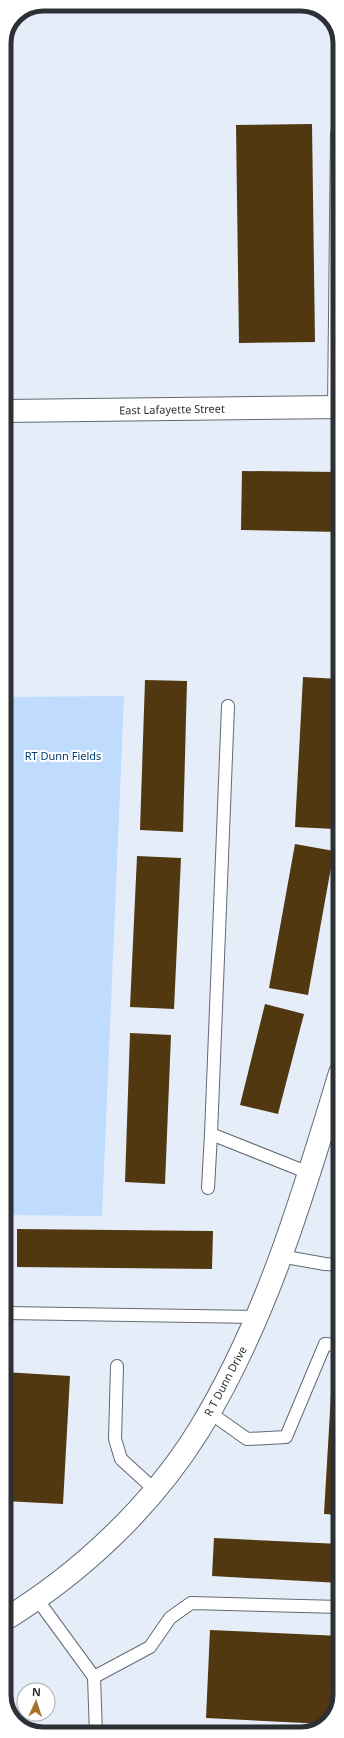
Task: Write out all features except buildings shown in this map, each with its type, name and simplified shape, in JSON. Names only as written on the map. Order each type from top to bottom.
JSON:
[{"type":"street","name":"East Lafayette Street","points":[[11,411],[333,407]]},
{"type":"street","name":"R T Dunn Drive","points":[[11,1616],[37,1599],[82,1563],[119,1528],[155,1490],[199,1430],[233,1369],[257,1317],[309,1174],[333,1117]]},
{"type":"lane","points":[[208,1188],[228,706]]},
{"type":"lane","points":[[211,1134],[309,1174]]},
{"type":"lane","points":[[280,1256],[333,1265]]},
{"type":"lane","points":[[11,1313],[257,1317]]},
{"type":"lane","points":[[209,1412],[247,1439],[286,1437],[324,1344],[333,1345]]},
{"type":"lane","points":[[117,1366],[115,1439],[121,1459],[155,1490]]},
{"type":"lane","points":[[37,1599],[94,1677],[96,1727]]},
{"type":"lane","points":[[94,1677],[150,1647],[170,1618],[191,1604],[333,1607]]},
{"type":"green space","name":"RT Dunn Fields","points":[[124,696],[102,1216],[11,1215],[11,697]]}]
